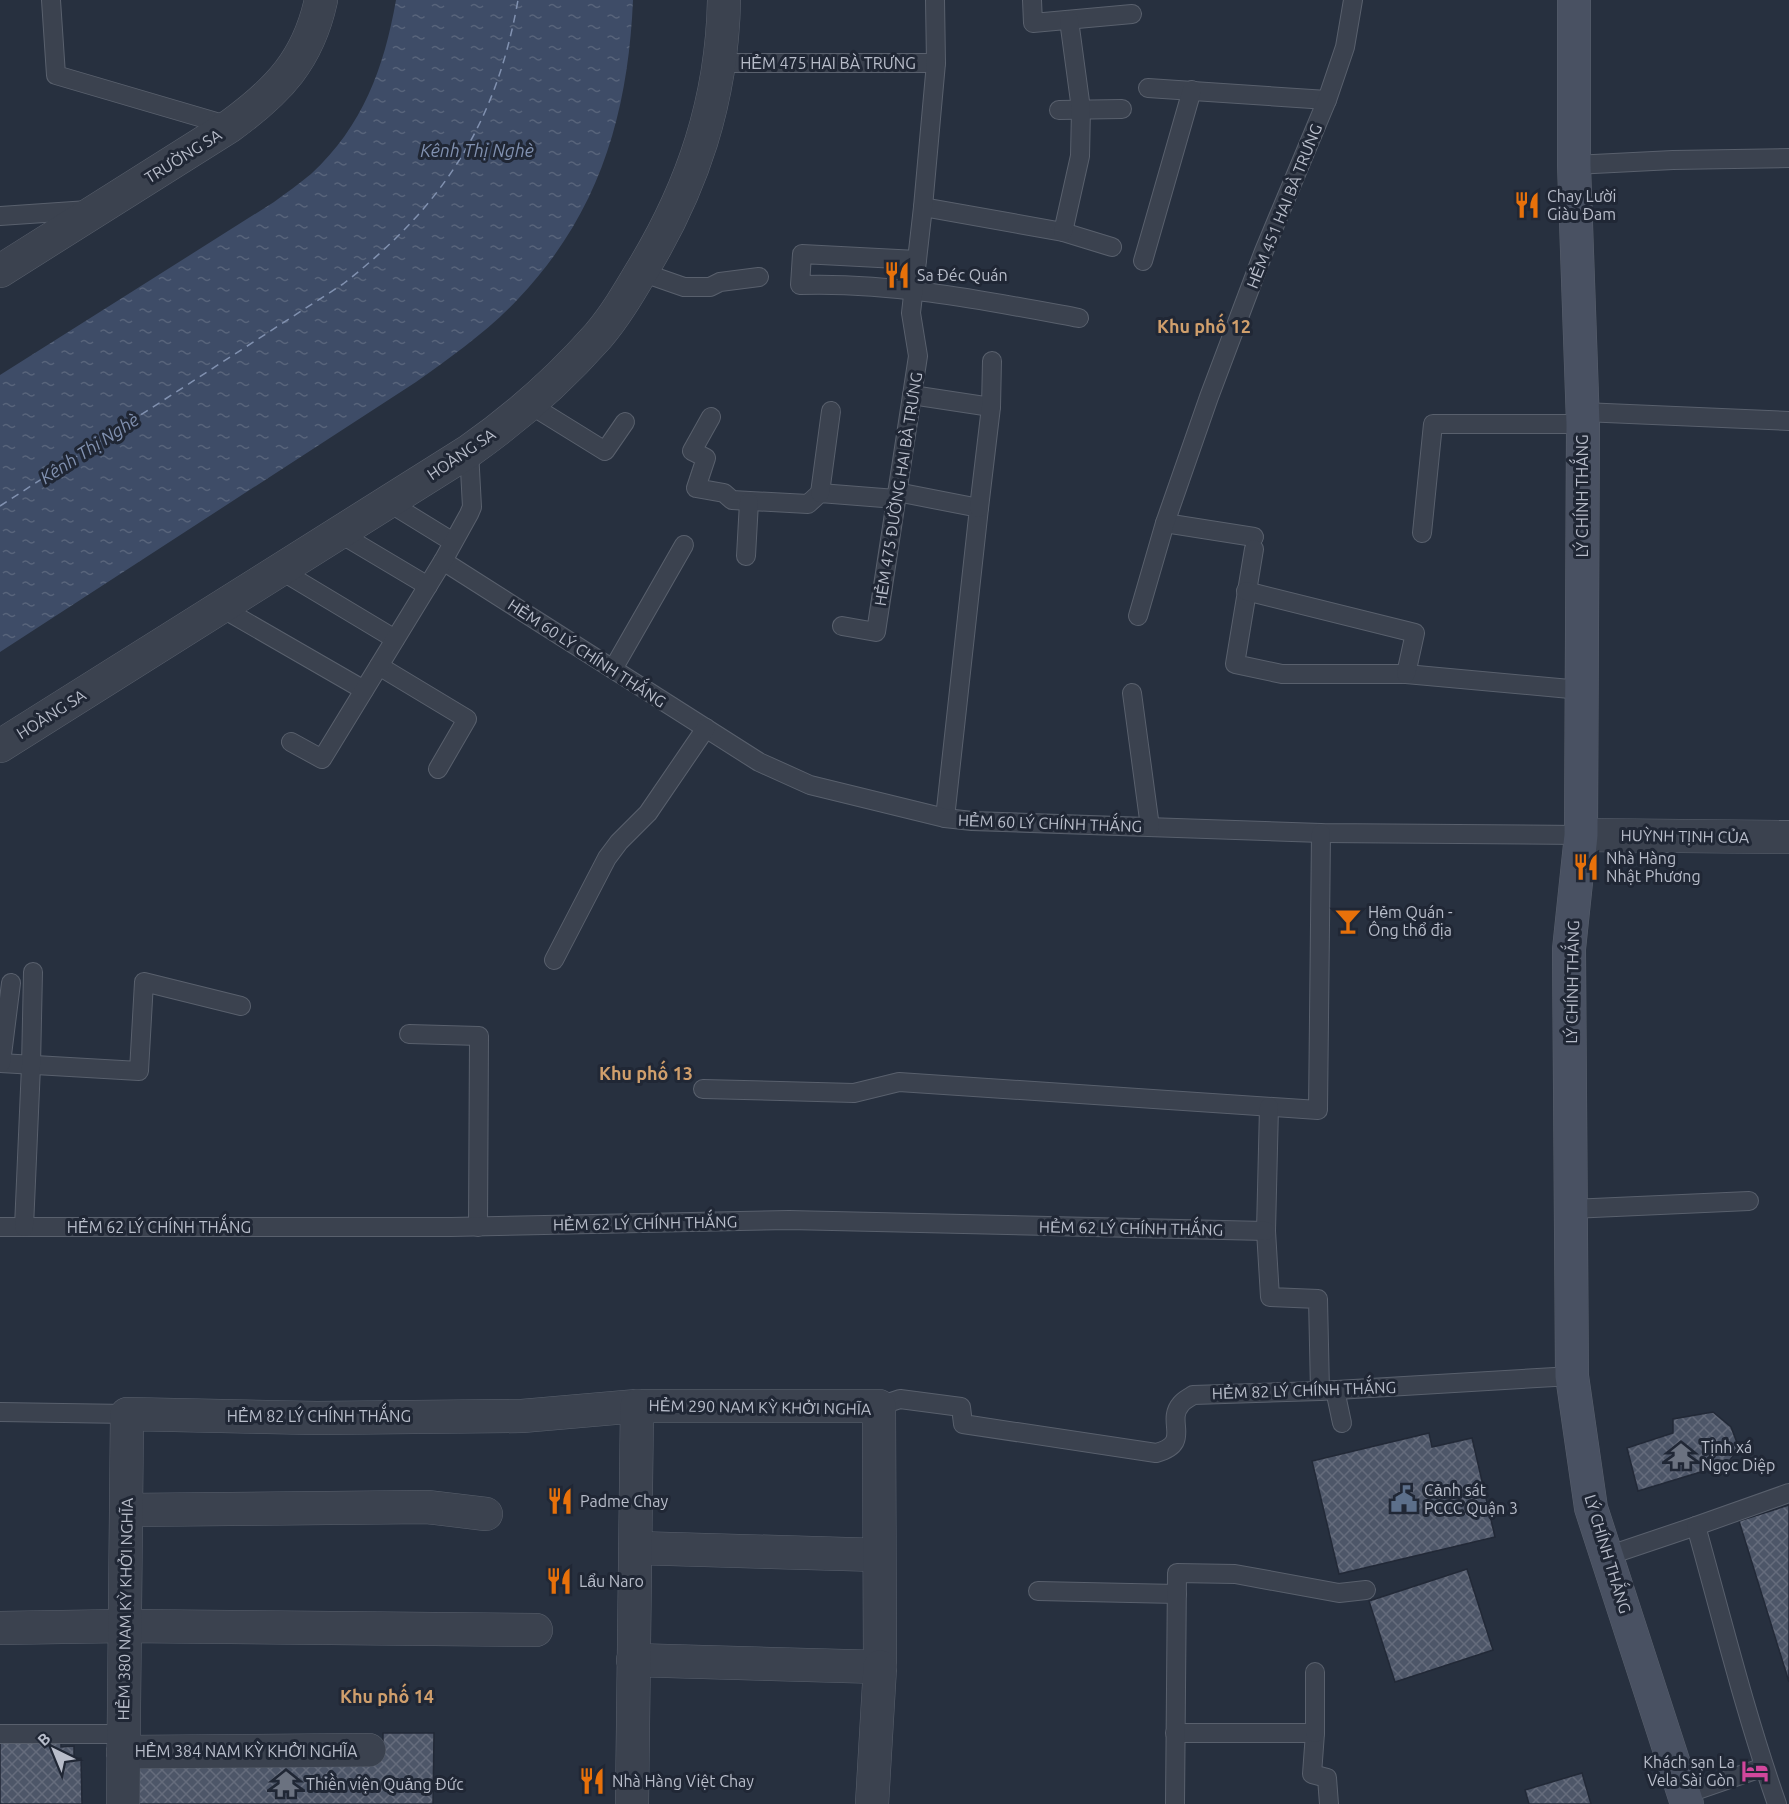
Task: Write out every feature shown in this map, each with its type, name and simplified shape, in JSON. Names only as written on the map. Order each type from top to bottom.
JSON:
[{"type":"main road","name":"LÝ CHÍNH THẮNG","points":[[1574,0],[1574,165],[1583,418],[1581,835],[1569,949],[1572,1377],[1591,1508],[1685,1799]]},
{"type":"street","name":"TRƯỜNG SA","points":[[0,271],[230,126],[271,94],[288,74],[312,33],[321,0]]},
{"type":"street","name":"HOÀNG SA","points":[[0,746],[469,451],[529,404],[564,372],[599,334],[625,299],[672,215],[691,173],[706,127],[720,63],[724,0]]},
{"type":"street","name":"HUỲNH TỊNH CỦA","points":[[1581,835],[1789,837]]},
{"type":"street","name":"HẺM 290 NAM KỲ KHỞI NGHĨA","points":[[633,1804],[637,1406],[879,1406],[880,1667],[872,1804]]},
{"type":"street","name":"HẺM 82 LÝ CHÍNH THẮNG","points":[[127,1414],[318,1418],[522,1416],[637,1406]]},
{"type":"street","name":"HẺM 380 NAM KỲ KHỞI NGHĨA","points":[[123,1804],[127,1414]]},
{"type":"street","points":[[127,1510],[427,1507],[486,1514]]},
{"type":"street","points":[[636,1548],[879,1555]]},
{"type":"street","points":[[0,1628],[124,1626],[536,1630]]},
{"type":"street","points":[[633,1660],[880,1667]]},
{"type":"street","name":"HẺM 384 NAM KỲ KHỞI NGHĨA","points":[[123,1743],[369,1750]]},
{"type":"lane","points":[[51,0],[56,75],[230,126]]},
{"type":"lane","name":"HẺM 475 HAI BÀ TRƯNG","points":[[910,313],[923,207],[936,63],[935,0]]},
{"type":"lane","points":[[1032,0],[1033,23],[1132,14]]},
{"type":"lane","name":"HẺM 451 HAI BÀ TRƯNG","points":[[1138,616],[1165,524],[1209,397],[1260,261],[1327,100],[1345,46],[1353,0]]},
{"type":"lane","points":[[1063,232],[1080,156],[1081,110],[1069,20]]},
{"type":"lane","name":"HẺM 475 HAI BÀ TRƯNG","points":[[720,63],[936,63]]},
{"type":"lane","points":[[1148,88],[1327,100]]},
{"type":"lane","points":[[1143,261],[1192,90]]},
{"type":"lane","points":[[1059,110],[1122,109]]},
{"type":"lane","points":[[1574,165],[1789,158]]},
{"type":"lane","points":[[923,207],[1063,232],[1113,247]]},
{"type":"lane","points":[[0,216],[97,209]]},
{"type":"lane","points":[[917,260],[802,254],[800,285],[835,284],[913,292],[985,301],[1079,318]]},
{"type":"lane","points":[[641,272],[684,287],[710,288],[720,282],[759,277]]},
{"type":"lane","name":"HẺM 475 ĐƯỜNG HAI BÀ TRƯNG","points":[[842,626],[876,632],[918,356],[910,313]]},
{"type":"lane","points":[[945,818],[991,406],[992,361]]},
{"type":"lane","points":[[912,395],[991,406]]},
{"type":"lane","points":[[529,404],[605,452],[625,422]]},
{"type":"lane","points":[[711,417],[692,451],[706,458],[696,488],[724,493],[732,500],[808,504],[820,493],[831,411]]},
{"type":"lane","points":[[1422,533],[1433,424],[1583,418],[1789,421]]},
{"type":"lane","points":[[291,742],[322,759],[379,666],[443,561],[472,507],[469,451]]},
{"type":"lane","points":[[820,493],[896,495],[979,508]]},
{"type":"lane","points":[[388,501],[453,542]]},
{"type":"lane","points":[[746,556],[749,502]]},
{"type":"lane","points":[[1165,524],[1254,543],[1235,664],[1282,674],[1406,674],[1581,690]]},
{"type":"lane","points":[[339,533],[428,585]]},
{"type":"lane","points":[[613,669],[684,545]]},
{"type":"lane","name":"HẺM 60 LÝ CHÍNH THẮNG","points":[[443,561],[759,762],[810,785],[945,818],[972,821],[1321,833],[1581,835]]},
{"type":"lane","points":[[279,570],[395,639]]},
{"type":"lane","points":[[1246,591],[1415,633],[1406,674]]},
{"type":"lane","points":[[220,607],[364,690]]},
{"type":"lane","points":[[379,666],[467,719],[438,770]]},
{"type":"lane","points":[[1132,693],[1150,827]]},
{"type":"lane","points":[[554,960],[608,858],[619,842],[648,813],[706,728]]},
{"type":"lane","points":[[703,1089],[854,1093],[899,1082],[1318,1110],[1321,833]]},
{"type":"lane","points":[[24,1227],[32,1066],[33,972]]},
{"type":"lane","points":[[11,983],[1,1063],[139,1071],[144,982],[242,1006]]},
{"type":"lane","points":[[409,1034],[479,1036],[478,1227]]},
{"type":"lane","points":[[1269,1107],[1266,1231],[1270,1297],[1318,1299],[1328,1391],[1342,1423]]},
{"type":"lane","points":[[1571,1209],[1749,1201]]},
{"type":"lane","name":"HẺM 62 LÝ CHÍNH THẮNG","points":[[0,1227],[478,1227],[789,1220],[1266,1231]]},
{"type":"lane","name":"HẺM 82 LÝ CHÍNH THẮNG","points":[[879,1406],[900,1399],[961,1407],[963,1424],[1156,1453],[1169,1449],[1176,1440],[1180,1405],[1193,1395],[1328,1391],[1572,1377]]},
{"type":"lane","name":"HẺM 82 LÝ CHÍNH THẮNG","points":[[0,1412],[127,1414]]},
{"type":"lane","points":[[1607,1556],[1789,1493]]},
{"type":"lane","points":[[1696,1526],[1764,1767],[1777,1804]]},
{"type":"lane","points":[[1175,1804],[1177,1573],[1235,1574],[1339,1593],[1366,1590]]},
{"type":"lane","points":[[1038,1591],[1177,1594]]},
{"type":"lane","points":[[1315,1672],[1315,1734],[1312,1774],[1327,1778],[1329,1804]]},
{"type":"lane","points":[[1175,1733],[1315,1734]]},
{"type":"lane","points":[[0,1734],[123,1743]]},
{"type":"lane","points":[[1685,1799],[1764,1767]]},
{"type":"water","name":"Kênh Thị Nghè","points":[[396,0],[633,0],[630,42],[616,123],[589,197],[569,233],[546,266],[518,299],[482,333],[442,363],[0,652],[0,375],[274,202],[311,174],[329,156],[358,116],[378,72]]},
{"type":"building","name":"Tịnh xá Ngọc Diệp","points":[[1713,1412],[1731,1427],[1739,1448],[1727,1464],[1638,1491],[1627,1448],[1673,1433],[1673,1419]]},
{"type":"building","name":"Cảnh sát PCCC Quận 3","points":[[1429,1433],[1432,1447],[1472,1438],[1495,1537],[1339,1574],[1312,1461]]},
{"type":"building","points":[[1789,1505],[1789,1682],[1739,1521]]},
{"type":"building","points":[[1467,1569],[1493,1650],[1395,1682],[1369,1601]]},
{"type":"building","name":"Thiền viện Quảng Đức","points":[[383,1733],[434,1733],[433,1804],[139,1804],[139,1763],[383,1755]]},
{"type":"building","points":[[61,1738],[61,1747],[74,1746],[74,1759],[81,1758],[82,1804],[0,1804],[0,1741]]},
{"type":"building","points":[[1582,1773],[1591,1804],[1529,1804],[1525,1790]]},
{"type":"ferry route","points":[[0,506],[343,284],[409,225],[436,193],[459,160],[479,124],[495,86],[508,45],[518,0]]},
{"type":"place","name":"Chay Lười Giàu Đam","points":[[1527,205]]},
{"type":"place","name":"Sa Đéc Quán","points":[[897,275]]},
{"type":"place","name":"Nhà Hàng Nhật Phương","points":[[1586,867]]},
{"type":"place","name":"Hẻm Quán - Ông thổ địa","points":[[1348,921]]},
{"type":"place","name":"Tịnh xá Ngọc Diệp","points":[[1681,1456]]},
{"type":"place","name":"Cảnh sát PCCC Quận 3","points":[[1404,1499]]},
{"type":"place","name":"Padme Chay","points":[[560,1501]]},
{"type":"place","name":"Lẩu Naro","points":[[559,1581]]},
{"type":"place","name":"Khách sạn La Vela Sài Gòn","points":[[1755,1771]]},
{"type":"place","name":"Nhà Hàng Việt Chay","points":[[592,1781]]},
{"type":"place","name":"Thiền viện Quảng Đức","points":[[286,1784]]},
{"type":"district","name":"Khu phố 12","points":[[1204,326]]},
{"type":"district","name":"Khu phố 13","points":[[646,1073]]},
{"type":"district","name":"Khu phố 14","points":[[387,1696]]}]
